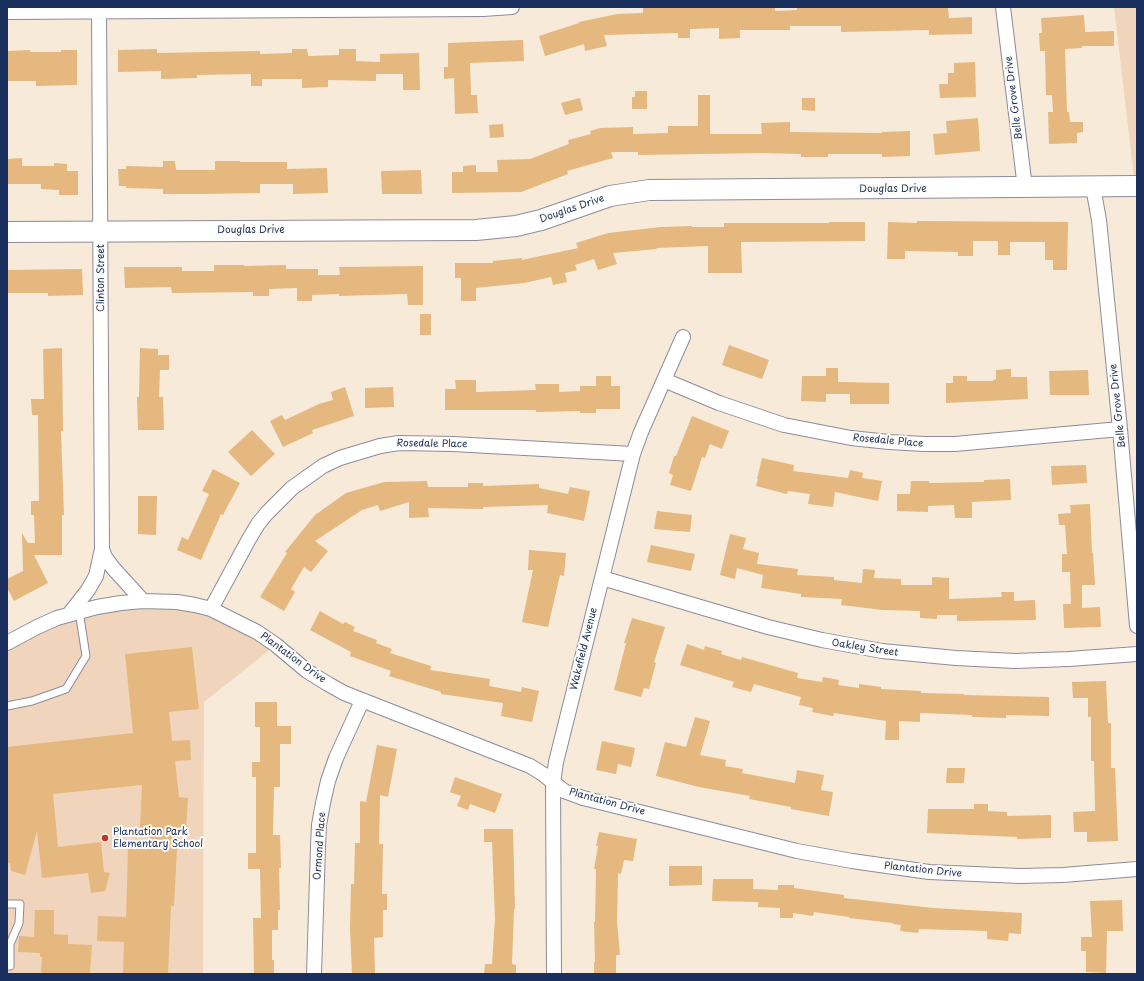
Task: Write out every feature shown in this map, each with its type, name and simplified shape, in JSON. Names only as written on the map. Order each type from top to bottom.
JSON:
[{"type":"street","points":[[7,12],[99,9],[475,10],[512,7]]},
{"type":"street","name":"Belle Grove Drive","points":[[1003,7],[1025,188]]},
{"type":"street","name":"Clinton Street","points":[[75,612],[96,576],[102,549],[99,9]]},
{"type":"street","name":"Douglas Drive","points":[[7,232],[483,229],[516,226],[541,220],[610,196],[649,190],[1137,186]]},
{"type":"street","name":"Belle Grove Drive","points":[[1093,187],[1098,220],[1120,429],[1137,626]]},
{"type":"street","name":"Wakefield Avenue","points":[[554,974],[554,773],[633,454],[683,337]]},
{"type":"street","name":"Rosedale Place","points":[[664,380],[719,403],[784,425],[889,442],[955,444],[1120,429]]},
{"type":"street","name":"Rosedale Place","points":[[211,609],[249,539],[267,513],[292,488],[323,466],[346,455],[380,446],[399,443],[633,454]]},
{"type":"street","name":"Clinton Street","points":[[102,549],[113,568],[143,601]]},
{"type":"street","name":"Oakley Street","points":[[602,578],[781,630],[852,647],[915,655],[1015,661],[1137,654]]},
{"type":"street","name":"Plantation Drive","points":[[7,643],[36,627],[75,612],[121,603],[143,601],[177,602],[211,609],[257,632],[312,674],[362,701],[530,766],[571,794],[583,798],[797,851],[877,865],[929,872],[1020,876],[1063,875],[1137,869]]},
{"type":"street","name":"Ormond Place","points":[[314,974],[319,824],[328,781],[336,758],[362,701]]},
{"type":"lane","points":[[7,706],[32,701],[66,689],[86,656],[75,612]]},
{"type":"lane","points":[[7,904],[20,904],[20,923],[8,944],[10,966],[7,966]]},
{"type":"shaded area","points":[[1114,7],[1137,7],[1137,177],[1134,178]]},
{"type":"shaded area","name":"Plantation Park Elementary School","points":[[195,605],[276,645],[204,702],[203,974],[7,974],[7,643],[79,611]]},
{"type":"building","points":[[775,7],[775,11],[797,10],[797,7],[948,7],[949,18],[972,17],[972,34],[929,35],[929,30],[841,32],[841,26],[790,26],[790,30],[740,30],[740,38],[719,39],[719,28],[690,29],[690,38],[678,38],[678,33],[604,35],[607,46],[585,51],[584,44],[545,56],[539,36],[579,22],[617,14],[643,13],[643,8]]},
{"type":"building","points":[[1084,15],[1085,32],[1114,31],[1114,46],[1082,46],[1082,48],[1065,49],[1067,112],[1069,112],[1070,122],[1083,122],[1083,132],[1077,133],[1077,143],[1049,144],[1048,112],[1053,112],[1052,95],[1046,95],[1045,51],[1040,51],[1039,33],[1042,33],[1041,18]]},
{"type":"building","points":[[523,40],[524,61],[470,63],[471,95],[477,95],[478,113],[455,114],[454,78],[444,79],[444,67],[448,67],[448,43]]},
{"type":"building","points":[[157,49],[157,53],[260,51],[260,54],[292,53],[292,49],[307,49],[308,56],[339,55],[339,49],[356,49],[356,61],[380,62],[380,54],[419,53],[420,90],[403,90],[403,74],[376,74],[376,81],[328,80],[328,87],[302,88],[302,79],[262,79],[262,86],[251,86],[251,74],[197,75],[197,78],[161,79],[161,71],[118,72],[118,50]]},
{"type":"building","points":[[30,50],[30,52],[61,52],[61,50],[77,50],[77,85],[36,86],[36,81],[7,81],[7,51]]},
{"type":"building","points":[[975,62],[976,97],[940,98],[939,84],[948,84],[948,73],[954,73],[954,63]]},
{"type":"building","points":[[635,91],[647,91],[647,109],[632,109],[632,97],[635,97]]},
{"type":"building","points":[[698,95],[710,95],[710,134],[762,134],[761,123],[790,122],[790,132],[882,133],[910,131],[910,156],[882,157],[882,154],[828,154],[828,157],[801,157],[801,154],[762,153],[638,155],[638,152],[611,152],[613,158],[567,171],[568,174],[521,192],[452,193],[452,172],[463,172],[463,166],[476,165],[476,172],[498,172],[497,160],[530,159],[569,144],[568,140],[591,134],[590,131],[600,128],[633,127],[633,134],[668,133],[668,126],[698,126]]},
{"type":"building","points":[[580,98],[583,110],[565,115],[561,103]]},
{"type":"building","points":[[802,98],[815,98],[815,111],[802,110]]},
{"type":"building","points":[[978,118],[980,151],[935,155],[933,134],[947,133],[946,121]]},
{"type":"building","points":[[503,124],[504,137],[490,138],[489,125]]},
{"type":"building","points":[[22,158],[22,166],[54,166],[54,163],[67,164],[67,171],[78,171],[78,195],[59,195],[59,190],[41,189],[41,184],[7,184],[7,159]]},
{"type":"building","points":[[163,161],[175,161],[176,170],[215,170],[215,161],[287,162],[287,169],[327,168],[328,193],[293,194],[293,184],[260,184],[260,193],[201,194],[163,194],[163,189],[126,188],[126,186],[119,186],[118,169],[126,169],[126,166],[163,167]]},
{"type":"building","points":[[421,170],[422,194],[382,194],[381,171]]},
{"type":"building","points":[[917,221],[1068,222],[1067,270],[1053,270],[1053,260],[1045,260],[1045,242],[1010,242],[1010,255],[998,255],[998,241],[973,241],[973,256],[958,256],[958,252],[905,251],[905,259],[887,259],[888,222],[917,223]]},
{"type":"building","points":[[865,222],[865,241],[741,242],[742,273],[708,273],[708,246],[656,248],[657,249],[613,253],[617,264],[598,270],[594,259],[575,265],[577,270],[565,273],[567,282],[553,285],[551,277],[524,283],[476,288],[476,301],[461,301],[461,278],[455,278],[455,263],[493,263],[493,261],[522,258],[522,260],[578,248],[576,243],[608,233],[661,227],[724,227],[724,223]]},
{"type":"building","points":[[214,265],[286,265],[286,269],[318,269],[318,275],[340,275],[339,267],[423,266],[423,305],[408,305],[407,294],[339,296],[339,294],[312,295],[312,301],[297,301],[297,288],[269,289],[269,296],[253,296],[253,292],[172,293],[171,287],[125,288],[124,267],[182,267],[182,271],[214,271]]},
{"type":"building","points":[[82,269],[83,295],[48,296],[48,293],[7,293],[7,270]]},
{"type":"building","points":[[420,314],[431,314],[431,335],[420,335]]},
{"type":"building","points":[[729,345],[769,360],[762,379],[722,365]]},
{"type":"building","points":[[62,348],[63,431],[61,431],[64,515],[62,515],[62,555],[34,555],[48,583],[14,601],[7,588],[7,579],[23,571],[22,533],[28,543],[35,543],[34,515],[31,515],[31,501],[39,501],[38,415],[32,415],[31,399],[44,399],[43,349]]},
{"type":"building","points":[[140,348],[158,349],[158,355],[169,355],[169,370],[160,370],[159,397],[163,397],[164,430],[138,430],[137,397],[139,397]]},
{"type":"building","points":[[826,368],[838,368],[838,382],[889,383],[889,404],[850,404],[850,394],[826,394],[826,402],[801,401],[802,376],[826,376]]},
{"type":"building","points":[[1011,369],[1011,377],[1027,377],[1028,399],[946,403],[946,383],[953,383],[953,376],[967,376],[967,381],[992,381],[996,379],[996,370]]},
{"type":"building","points":[[1088,370],[1089,395],[1050,395],[1049,371]]},
{"type":"building","points":[[596,376],[611,376],[611,386],[620,386],[620,409],[596,409],[596,413],[580,413],[580,411],[536,412],[536,410],[445,410],[445,389],[456,389],[455,380],[476,380],[476,392],[536,390],[535,384],[559,384],[559,392],[580,391],[580,386],[596,386]]},
{"type":"building","points":[[345,387],[354,416],[312,430],[313,433],[283,447],[270,421],[282,415],[285,420],[319,404],[333,400],[331,392]]},
{"type":"building","points":[[393,387],[394,407],[365,408],[365,388]]},
{"type":"building","points":[[692,416],[729,431],[722,449],[710,444],[705,458],[702,457],[691,491],[670,485],[673,475],[669,473],[674,456],[676,456]]},
{"type":"building","points":[[252,430],[275,454],[251,476],[228,452]]},
{"type":"building","points":[[762,458],[794,465],[793,471],[848,478],[850,470],[863,473],[862,478],[882,481],[878,501],[835,492],[833,507],[808,504],[810,494],[788,491],[787,494],[756,486]]},
{"type":"building","points":[[1086,465],[1087,483],[1052,485],[1051,466]]},
{"type":"building","points":[[213,469],[240,483],[223,515],[221,514],[201,560],[177,550],[182,537],[188,540],[209,494],[202,491]]},
{"type":"building","points":[[1010,479],[1011,500],[972,502],[972,518],[955,518],[954,505],[928,506],[928,512],[897,511],[897,494],[910,494],[911,481],[929,481],[929,483],[984,482],[984,480]]},
{"type":"building","points":[[427,481],[428,487],[468,487],[468,483],[483,483],[483,486],[539,484],[539,488],[568,494],[570,487],[590,491],[584,521],[547,513],[548,505],[483,507],[483,509],[428,508],[429,517],[409,518],[409,502],[380,511],[378,505],[362,510],[315,541],[328,551],[311,572],[304,567],[291,589],[295,592],[284,611],[260,597],[287,553],[285,552],[315,515],[346,493],[384,482]]},
{"type":"building","points":[[138,496],[157,496],[156,535],[138,534]]},
{"type":"building","points":[[1090,504],[1095,585],[1082,585],[1082,608],[1100,607],[1101,627],[1064,628],[1063,604],[1071,604],[1070,572],[1062,572],[1062,554],[1067,554],[1065,525],[1059,525],[1058,514],[1071,513],[1070,505]]},
{"type":"building","points":[[657,511],[692,515],[690,532],[654,529]]},
{"type":"building","points":[[730,534],[746,538],[743,549],[759,553],[757,564],[798,569],[797,575],[834,577],[834,580],[862,583],[863,569],[875,570],[874,578],[901,579],[901,585],[932,585],[932,577],[949,578],[949,599],[1002,597],[1001,592],[1014,592],[1014,601],[1035,600],[1036,620],[957,621],[957,615],[937,615],[937,619],[920,618],[920,611],[883,610],[841,605],[842,599],[801,597],[801,594],[761,588],[763,575],[737,568],[735,579],[720,575]]},
{"type":"building","points":[[651,545],[695,554],[691,571],[647,562]]},
{"type":"building","points":[[529,550],[566,553],[564,576],[560,575],[548,627],[522,622],[533,570],[528,570]]},
{"type":"building","points":[[320,611],[343,624],[345,622],[355,627],[353,631],[377,640],[376,643],[392,649],[390,653],[431,666],[430,670],[490,679],[489,686],[521,692],[522,687],[539,691],[532,722],[501,716],[503,703],[441,694],[441,692],[389,676],[391,671],[350,656],[351,652],[310,630]]},
{"type":"building","points":[[632,618],[665,627],[654,662],[656,663],[649,689],[644,688],[641,697],[614,690],[626,643],[624,643]]},
{"type":"building","points":[[687,644],[704,650],[705,646],[722,651],[721,654],[741,660],[742,657],[798,673],[797,678],[822,682],[823,677],[839,680],[838,685],[859,688],[859,684],[881,687],[881,689],[921,691],[921,693],[1049,697],[1049,716],[1006,715],[1006,718],[920,713],[920,722],[899,721],[899,740],[885,740],[886,721],[834,713],[833,716],[812,712],[813,708],[799,705],[801,697],[754,684],[751,692],[732,687],[734,682],[680,665]]},
{"type":"building","points":[[192,647],[199,709],[169,712],[172,741],[190,740],[191,760],[175,761],[179,797],[188,798],[186,830],[178,830],[174,906],[171,906],[168,974],[123,974],[124,942],[97,941],[98,916],[126,917],[128,849],[149,849],[150,828],[140,828],[142,785],[53,794],[58,847],[101,842],[104,872],[110,873],[105,891],[91,893],[88,873],[42,878],[37,831],[25,875],[11,871],[10,863],[7,864],[7,747],[133,733],[125,654]]},
{"type":"building","points":[[1106,681],[1108,723],[1111,723],[1111,768],[1115,768],[1118,841],[1087,842],[1087,832],[1074,832],[1073,812],[1095,811],[1094,761],[1091,761],[1091,717],[1088,717],[1088,698],[1073,698],[1072,682]]},
{"type":"building","points":[[255,702],[277,702],[277,726],[291,726],[291,744],[280,744],[280,787],[274,787],[273,835],[280,835],[281,868],[279,868],[280,910],[278,910],[278,930],[272,930],[272,960],[274,960],[274,974],[254,974],[253,918],[261,918],[260,869],[248,869],[248,853],[256,853],[256,777],[252,777],[252,762],[260,762],[260,727],[255,727]]},
{"type":"building","points":[[695,717],[710,721],[700,755],[726,760],[725,766],[743,769],[742,773],[795,783],[797,770],[824,775],[821,790],[833,792],[829,816],[791,809],[791,807],[749,799],[750,796],[699,787],[656,776],[665,742],[686,747]]},
{"type":"building","points":[[602,741],[635,748],[631,767],[618,764],[616,774],[596,770]]},
{"type":"building","points":[[377,745],[397,749],[388,797],[380,795],[379,844],[383,844],[382,894],[387,894],[387,910],[383,910],[383,937],[374,938],[375,974],[352,974],[350,928],[351,884],[354,884],[355,843],[360,843],[360,801],[366,802]]},
{"type":"building","points":[[947,768],[965,768],[964,783],[946,783]]},
{"type":"building","points":[[455,777],[502,794],[495,813],[470,804],[468,810],[457,806],[461,796],[450,792]]},
{"type":"building","points":[[974,804],[988,804],[988,811],[1007,812],[1007,816],[1051,815],[1051,838],[1017,839],[1017,837],[927,833],[928,809],[974,809]]},
{"type":"building","points":[[484,829],[513,829],[515,909],[512,964],[516,965],[516,974],[484,974],[485,964],[492,964],[495,919],[492,842],[484,842]]},
{"type":"building","points":[[599,832],[637,839],[633,861],[624,860],[621,874],[618,873],[617,921],[620,955],[616,955],[616,974],[594,974],[596,869],[594,869]]},
{"type":"building","points":[[669,866],[702,866],[702,885],[669,886]]},
{"type":"building","points":[[713,879],[753,879],[753,889],[778,890],[778,885],[794,885],[794,888],[844,895],[844,898],[933,908],[1022,913],[1021,934],[1009,933],[1008,941],[987,939],[987,931],[919,929],[918,933],[900,931],[901,925],[893,923],[814,912],[813,916],[793,913],[793,918],[780,918],[780,908],[758,907],[758,902],[712,901]]},
{"type":"building","points":[[1122,900],[1123,931],[1107,931],[1106,973],[1086,972],[1086,951],[1081,951],[1081,937],[1092,937],[1090,901]]},
{"type":"building","points":[[35,910],[54,910],[54,934],[68,935],[68,944],[92,945],[90,974],[41,974],[42,957],[40,957],[40,953],[18,952],[19,936],[34,937]]},
{"type":"place","name":"Plantation Park Elementary School","points":[[105,838]]}]
